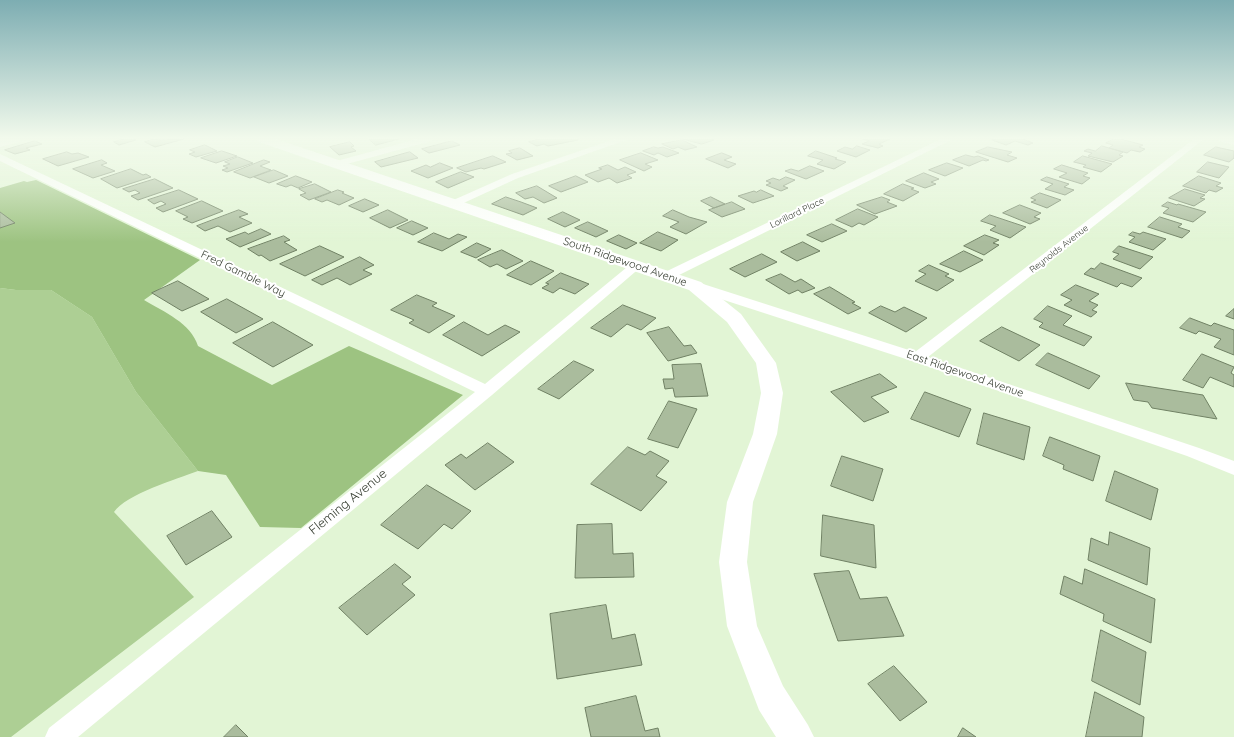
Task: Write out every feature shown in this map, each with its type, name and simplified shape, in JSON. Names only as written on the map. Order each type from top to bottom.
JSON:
[{"type":"street","name":"Fred Gamble Way","points":[[34,173],[486,391]]},
{"type":"street","name":"South Ridgewood Avenue","points":[[363,173],[695,286],[734,318],[766,363],[772,394],[765,434],[740,502],[733,562],[742,626],[771,698],[796,737]]},
{"type":"street","points":[[453,204],[523,173]]},
{"type":"street","name":"Lorillard Place","points":[[667,276],[878,173]]},
{"type":"street","name":"Reynolds Avenue","points":[[917,358],[1156,173]]},
{"type":"street","name":"Fleming Avenue","points":[[58,737],[486,391],[636,266]]},
{"type":"street","name":"East Ridgewood Avenue","points":[[695,286],[917,358],[1193,452],[1234,468]]},
{"type":"green space","points":[[36,180],[200,260],[144,300],[176,319],[189,331],[198,346],[272,385],[349,346],[463,395],[301,528],[260,527],[226,475],[198,471],[136,392],[92,317],[51,290],[16,290],[0,288],[0,188],[24,181],[27,182]]},
{"type":"green space","points":[[0,288],[16,290],[51,290],[92,317],[136,392],[198,471],[140,493],[120,505],[114,512],[194,597],[11,737],[0,737]]},
{"type":"building","points":[[83,173],[107,173],[93,178]]},
{"type":"building","points":[[118,173],[146,174],[151,177],[117,188],[101,179]]},
{"type":"building","points":[[238,173],[262,173],[250,178]]},
{"type":"building","points":[[264,173],[282,173],[288,176],[269,183],[254,177]]},
{"type":"building","points":[[417,173],[440,173],[428,178]]},
{"type":"building","points":[[458,173],[465,173],[474,177],[448,188],[436,182]]},
{"type":"building","points":[[590,173],[632,173],[627,175],[632,178],[617,183],[609,178],[598,182],[585,175]]},
{"type":"building","points":[[791,173],[819,173],[806,179]]},
{"type":"building","points":[[923,173],[939,179],[931,182],[936,184],[925,188],[906,181]]},
{"type":"building","points":[[938,173],[951,173],[945,176]]},
{"type":"building","points":[[1066,173],[1087,173],[1083,176],[1090,178],[1082,184],[1059,177]]},
{"type":"building","points":[[1202,173],[1223,173],[1219,178]]},
{"type":"building","points":[[296,176],[312,182],[298,188],[291,185],[286,187],[277,184]]},
{"type":"building","points":[[576,176],[588,182],[561,192],[549,186]]},
{"type":"building","points":[[1199,176],[1221,183],[1216,186],[1223,188],[1216,192],[1209,190],[1206,193],[1183,186]]},
{"type":"building","points":[[786,177],[795,180],[783,186],[788,188],[781,191],[766,185],[771,183],[766,181],[773,178],[779,180]]},
{"type":"building","points":[[1047,177],[1069,184],[1064,187],[1074,190],[1065,195],[1045,189],[1053,184],[1041,180]]},
{"type":"building","points":[[155,179],[173,188],[138,200],[131,196],[140,193],[135,190],[129,192],[123,189]]},
{"type":"building","points":[[315,184],[331,192],[309,200],[300,195],[306,193],[299,189]]},
{"type":"building","points":[[903,184],[914,188],[911,189],[919,192],[903,201],[884,194]]},
{"type":"building","points":[[537,186],[557,198],[544,203],[533,197],[525,199],[516,193]]},
{"type":"building","points":[[1185,189],[1205,195],[1200,198],[1205,199],[1194,206],[1169,198]]},
{"type":"building","points":[[179,190],[198,199],[163,212],[156,208],[166,204],[161,201],[154,204],[148,200]]},
{"type":"building","points":[[338,190],[354,198],[339,205],[327,200],[322,202],[315,199]]},
{"type":"building","points":[[761,190],[774,196],[753,203],[738,196],[754,191],[756,192]]},
{"type":"building","points":[[1040,193],[1061,200],[1047,208],[1031,202],[1036,200],[1031,198]]},
{"type":"building","points":[[506,197],[537,208],[523,215],[492,204]]},
{"type":"building","points":[[711,197],[725,204],[714,208],[701,201]]},
{"type":"building","points":[[882,197],[890,200],[887,202],[897,206],[875,214],[857,205]]},
{"type":"building","points":[[365,199],[379,205],[363,212],[349,206]]},
{"type":"building","points":[[202,201],[223,211],[192,223],[183,219],[188,217],[176,211]]},
{"type":"building","points":[[732,202],[745,209],[722,217],[709,210]]},
{"type":"building","points":[[1168,202],[1206,212],[1193,222],[1163,213],[1169,208],[1162,206]]},
{"type":"building","points":[[1020,205],[1041,213],[1034,217],[1040,219],[1030,224],[1003,213]]},
{"type":"building","points":[[858,209],[878,217],[864,225],[859,223],[852,227],[836,220]]},
{"type":"building","points":[[239,210],[248,214],[239,217],[252,223],[230,232],[218,226],[205,231],[197,226]]},
{"type":"building","points":[[388,210],[408,220],[390,228],[370,218]]},
{"type":"building","points":[[673,210],[689,217],[707,222],[686,234],[670,227],[679,222],[663,216]]},
{"type":"building","points":[[0,212],[15,223],[0,228]]},
{"type":"building","points":[[563,212],[580,220],[565,227],[548,219]]},
{"type":"building","points":[[990,215],[1026,227],[1010,238],[990,230],[996,226],[981,221]]},
{"type":"building","points":[[1160,217],[1182,224],[1178,227],[1190,231],[1182,238],[1148,227]]},
{"type":"building","points":[[412,221],[428,228],[413,235],[397,228]]},
{"type":"building","points":[[588,222],[608,231],[596,237],[575,228]]},
{"type":"building","points":[[832,224],[847,231],[822,242],[807,235]]},
{"type":"building","points":[[261,229],[271,234],[240,247],[226,239],[245,232],[248,234]]},
{"type":"building","points":[[658,232],[678,240],[661,251],[640,243]]},
{"type":"building","points":[[1133,232],[1140,234],[1143,232],[1166,239],[1153,250],[1129,242],[1135,237],[1129,235]]},
{"type":"building","points":[[434,233],[449,239],[458,234],[467,237],[442,251],[418,242]]},
{"type":"building","points":[[619,235],[637,243],[626,249],[607,241]]},
{"type":"building","points":[[985,235],[999,240],[993,243],[999,245],[984,255],[964,246]]},
{"type":"building","points":[[284,236],[290,240],[284,242],[297,250],[270,261],[248,249]]},
{"type":"building","points":[[803,242],[820,251],[797,261],[781,252]]},
{"type":"building","points":[[477,243],[491,249],[476,258],[461,252]]},
{"type":"building","points":[[320,246],[344,257],[305,276],[280,264]]},
{"type":"building","points":[[1119,246],[1153,257],[1140,269],[1113,259],[1119,254],[1113,252]]},
{"type":"building","points":[[502,250],[523,261],[506,269],[497,264],[490,267],[478,260]]},
{"type":"building","points":[[964,251],[983,260],[960,272],[940,264]]},
{"type":"building","points":[[762,254],[777,262],[745,277],[730,269]]},
{"type":"building","points":[[360,257],[374,265],[363,270],[372,274],[350,285],[337,278],[322,285],[312,280]]},
{"type":"building","points":[[531,261],[554,271],[531,285],[507,275]]},
{"type":"building","points":[[1101,263],[1142,278],[1132,287],[1121,283],[1117,287],[1084,274],[1091,268],[1094,269]]},
{"type":"building","points":[[929,265],[949,274],[945,276],[954,280],[937,291],[915,281],[926,274],[919,271]]},
{"type":"building","points":[[561,273],[589,284],[575,294],[560,288],[553,293],[542,288],[549,284],[546,283]]},
{"type":"building","points":[[781,274],[795,282],[801,279],[815,288],[802,293],[798,290],[789,294],[766,280]]},
{"type":"building","points":[[178,281],[209,299],[182,311],[152,293]]},
{"type":"building","points":[[1076,285],[1099,294],[1089,301],[1098,305],[1092,310],[1097,312],[1091,317],[1064,305],[1072,300],[1061,295]]},
{"type":"building","points":[[830,287],[855,302],[852,303],[861,308],[848,314],[814,294]]},
{"type":"building","points":[[417,295],[437,303],[432,306],[455,316],[429,333],[409,323],[414,320],[391,310]]},
{"type":"building","points":[[227,299],[263,319],[236,333],[201,312]]},
{"type":"building","points":[[623,305],[656,318],[641,330],[627,324],[611,337],[591,328]]},
{"type":"building","points":[[881,306],[895,312],[904,307],[927,318],[906,332],[869,313]]},
{"type":"building","points":[[1048,306],[1072,316],[1063,325],[1092,337],[1084,346],[1039,327],[1043,323],[1034,319]]},
{"type":"building","points":[[1234,309],[1234,319],[1226,316]]},
{"type":"building","points":[[1190,318],[1211,326],[1214,323],[1234,330],[1234,355],[1214,347],[1221,339],[1199,331],[1196,334],[1180,328]]},
{"type":"building","points":[[273,322],[313,345],[273,367],[233,343]]},
{"type":"building","points":[[464,322],[488,335],[505,325],[520,332],[482,356],[443,335]]},
{"type":"building","points":[[669,327],[684,346],[691,345],[697,353],[668,361],[647,333]]},
{"type":"building","points":[[1002,327],[1040,345],[1019,361],[980,341]]},
{"type":"building","points":[[1048,353],[1100,376],[1089,389],[1036,365]]},
{"type":"building","points":[[1202,354],[1234,367],[1231,373],[1234,375],[1234,387],[1210,377],[1203,388],[1183,380]]},
{"type":"building","points":[[574,361],[594,370],[559,399],[538,389]]},
{"type":"building","points":[[701,364],[708,396],[675,397],[673,388],[665,389],[663,379],[674,379],[672,365]]},
{"type":"building","points":[[880,374],[897,387],[871,397],[889,412],[864,422],[831,392]]},
{"type":"building","points":[[1126,383],[1203,395],[1217,419],[1152,408],[1148,402],[1134,400]]},
{"type":"building","points":[[925,392],[971,409],[959,437],[911,419]]},
{"type":"building","points":[[669,401],[697,409],[678,448],[648,439]]},
{"type":"building","points":[[984,413],[1030,427],[1024,460],[977,444]]},
{"type":"building","points":[[1050,437],[1100,456],[1093,481],[1063,469],[1064,465],[1043,456]]},
{"type":"building","points":[[488,443],[514,462],[475,490],[445,465],[461,454],[466,458]]},
{"type":"building","points":[[628,447],[645,455],[650,451],[669,461],[656,476],[667,482],[641,511],[591,484]]},
{"type":"building","points":[[842,456],[883,469],[873,501],[831,486]]},
{"type":"building","points":[[1115,471],[1158,489],[1151,520],[1106,501]]},
{"type":"building","points":[[427,485],[471,511],[452,529],[444,524],[418,549],[381,525]]},
{"type":"building","points":[[212,511],[232,537],[186,565],[167,536]]},
{"type":"building","points":[[823,515],[874,525],[876,568],[821,556]]},
{"type":"building","points":[[612,524],[613,554],[633,553],[634,577],[575,578],[577,525]]},
{"type":"building","points":[[1110,532],[1150,548],[1147,585],[1088,560],[1091,538],[1108,545]]},
{"type":"building","points":[[395,564],[411,577],[402,584],[415,595],[367,635],[339,608]]},
{"type":"building","points":[[1085,569],[1155,599],[1151,643],[1103,621],[1104,614],[1060,594],[1064,576],[1082,584]]},
{"type":"building","points":[[849,571],[860,599],[887,597],[904,636],[838,641],[814,574]]},
{"type":"building","points":[[606,605],[612,639],[635,634],[642,665],[557,679],[550,614]]},
{"type":"building","points":[[1101,630],[1146,652],[1140,705],[1092,681]]},
{"type":"building","points":[[894,666],[927,702],[900,721],[868,684]]},
{"type":"building","points":[[1095,692],[1144,717],[1142,737],[1086,737]]},
{"type":"building","points":[[636,696],[645,731],[658,728],[660,737],[591,737],[585,708]]},
{"type":"building","points":[[236,725],[248,737],[224,737]]},
{"type":"building","points":[[963,728],[976,737],[958,737]]}]
